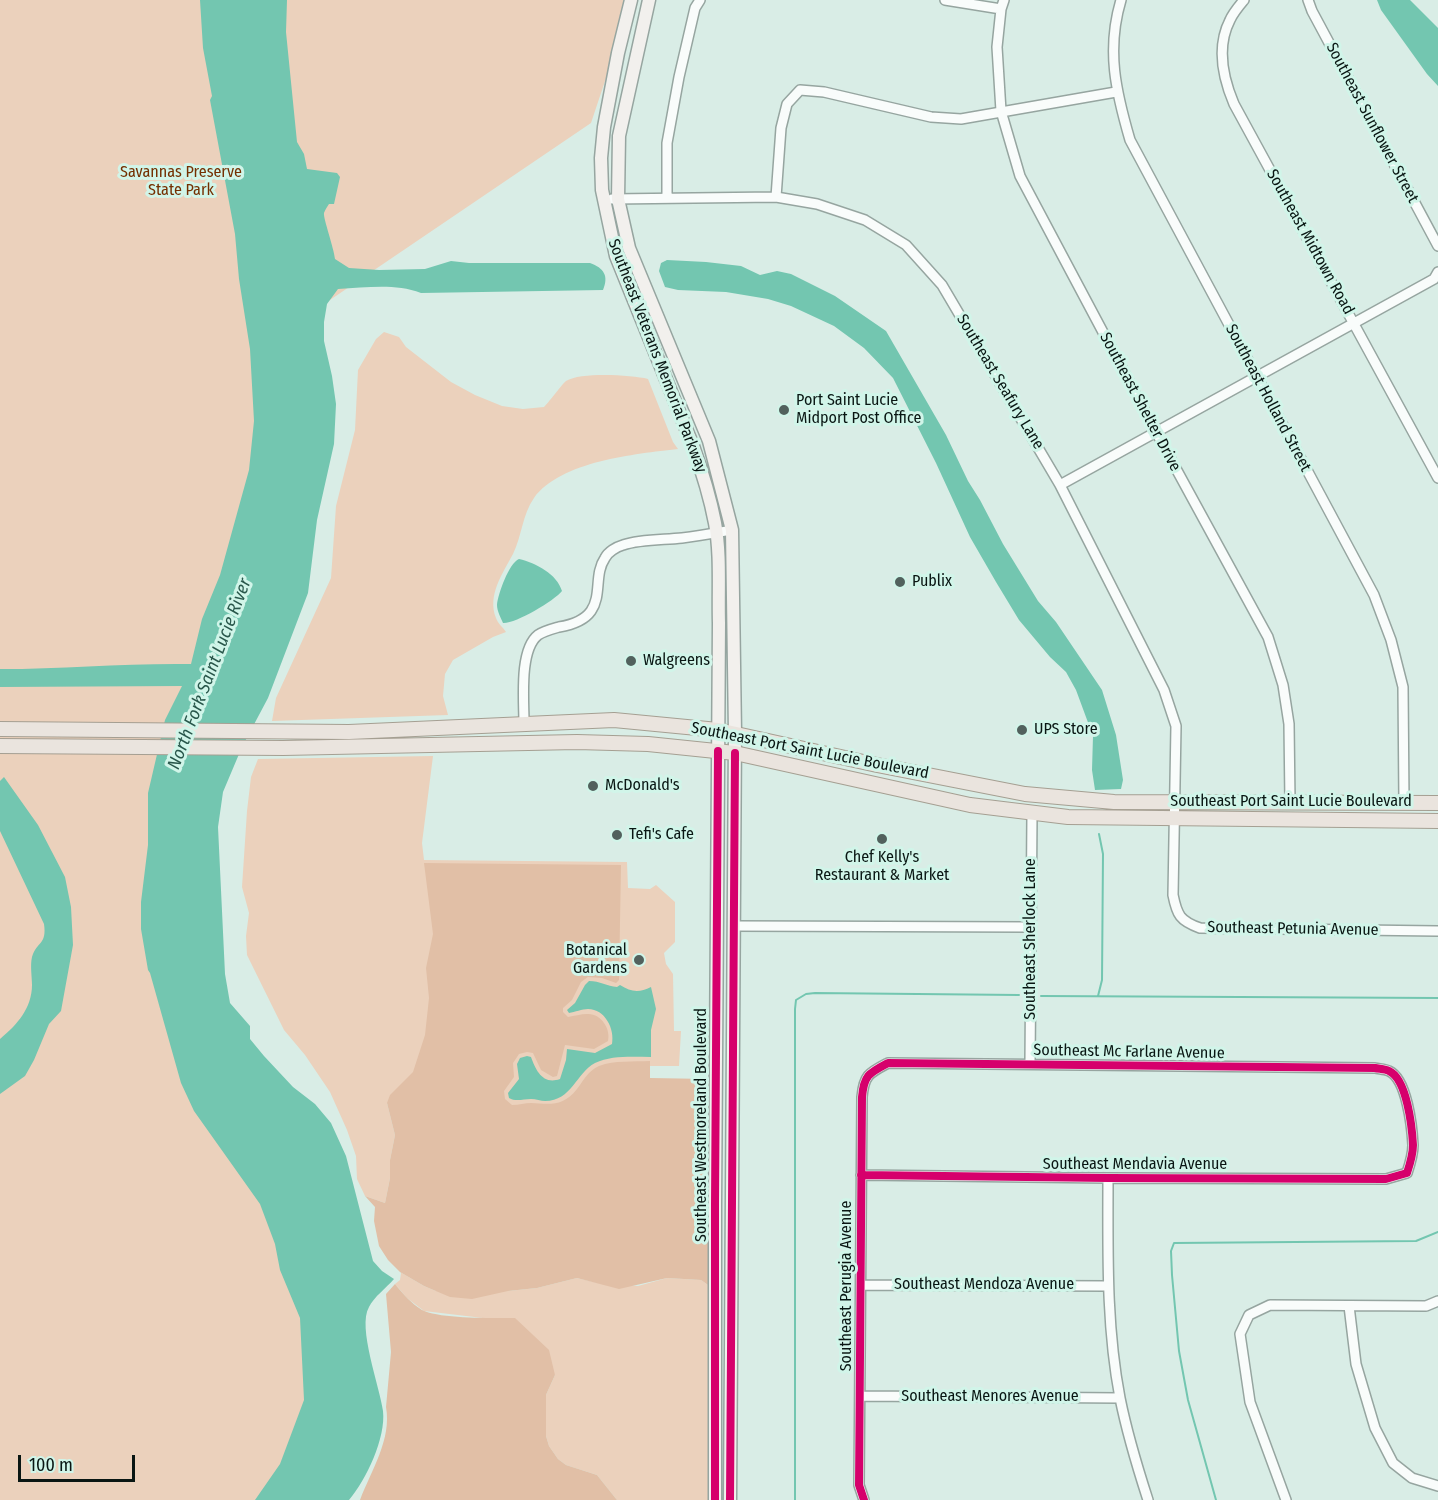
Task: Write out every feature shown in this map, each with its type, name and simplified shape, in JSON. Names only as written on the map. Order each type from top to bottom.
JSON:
[{"type":"main road","name":"Southeast Veterans Memorial Parkway","points":[[631,0],[604,127],[601,158],[604,200],[616,256],[693,446],[703,476],[716,532],[719,623],[718,751]]},
{"type":"main road","name":"Southeast Veterans Memorial Parkway","points":[[648,0],[620,136],[618,199],[629,248],[709,441],[732,530],[735,753]]},
{"type":"main road","name":"Southeast Port Saint Lucie Boulevard","points":[[0,729],[418,730],[614,720],[735,733],[877,765],[1025,794],[1114,802],[1438,803]]},
{"type":"main road","points":[[481,745],[485,735],[520,723]]},
{"type":"main road","name":"Southeast Port Saint Lucie Boulevard","points":[[1,746],[283,748],[620,742],[735,753],[970,805],[1032,814],[1068,817],[1438,821]]},
{"type":"main road","name":"Southeast Westmoreland Boulevard","points":[[716,1500],[715,1192],[718,751]]},
{"type":"main road","name":"Southeast Westmoreland Boulevard","points":[[730,1500],[735,753]]},
{"type":"main road","points":[[909,792],[961,795],[1014,803],[1025,794]]},
{"type":"main road","points":[[1032,814],[1041,807],[1052,805],[1090,807],[1114,802]]},
{"type":"street","points":[[668,198],[667,143],[679,77],[695,8],[700,0]]},
{"type":"street","points":[[945,0],[1002,5]]},
{"type":"street","name":"Southeast Holland Street","points":[[1121,0],[1114,35],[1112,62],[1116,92],[1130,140],[1374,595],[1391,640],[1403,687],[1404,803]]},
{"type":"street","name":"Southeast Midtown Road","points":[[1244,0],[1229,20],[1222,64],[1225,83],[1234,104],[1438,478]]},
{"type":"street","name":"Southeast Sunflower Street","points":[[1308,0],[1438,246]]},
{"type":"street","name":"Southeast Shelter Drive","points":[[1002,5],[997,47],[1001,111],[1020,176],[1268,637],[1283,685],[1289,724],[1290,802]]},
{"type":"street","points":[[776,197],[781,128],[787,104],[800,90],[824,92],[931,117],[961,120],[1116,92]]},
{"type":"street","name":"Southeast Seafury Lane","points":[[604,200],[776,197],[817,204],[865,220],[906,245],[942,285],[1060,485],[1164,690],[1176,726],[1174,818]]},
{"type":"street","points":[[1060,485],[1434,279],[1438,272]]},
{"type":"street","points":[[520,723],[528,647],[538,635],[547,630],[572,624],[591,611],[604,558],[612,550],[623,545],[732,530]]},
{"type":"street","name":"Southeast Sherlock Lane","points":[[1030,1064],[1032,814]]},
{"type":"street","name":"Southeast Petunia Avenue","points":[[1174,818],[1173,895],[1176,910],[1186,923],[1200,928],[1438,931]]},
{"type":"street","points":[[734,926],[1030,927]]},
{"type":"street","name":"Southeast Mc Farlane Avenue","points":[[870,1072],[888,1063],[1375,1068],[1390,1071],[1401,1082],[1406,1097],[1413,1145],[1407,1173]]},
{"type":"street","name":"Southeast Perugia Avenue","points":[[864,1500],[859,1485],[862,1097],[863,1083],[870,1072]]},
{"type":"street","name":"Southeast Mendavia Avenue","points":[[861,1175],[1108,1179],[1386,1179],[1407,1173]]},
{"type":"street","points":[[1108,1179],[1107,1286],[1120,1398],[1132,1449],[1148,1500]]},
{"type":"street","name":"Southeast Mendoza Avenue","points":[[861,1285],[1107,1286]]},
{"type":"street","points":[[1286,1500],[1250,1402],[1240,1334],[1249,1315],[1270,1305],[1426,1306],[1438,1301]]},
{"type":"street","points":[[1349,1306],[1356,1365],[1375,1428],[1393,1463],[1412,1478],[1438,1486]]},
{"type":"street","name":"Southeast Menores Avenue","points":[[860,1396],[1120,1398]]},
{"type":"green space","name":"Savannas Preserve State Park","points":[[0,0],[628,0],[613,57],[591,123],[299,321],[184,955],[338,1342],[287,1500],[0,1500]]},
{"type":"green space","points":[[384,332],[399,337],[406,347],[451,382],[502,406],[523,409],[544,407],[566,381],[583,376],[630,376],[648,379],[673,442],[678,449],[600,461],[562,475],[546,485],[534,498],[493,601],[496,618],[506,632],[453,660],[445,674],[443,696],[448,715],[272,721],[276,698],[331,578],[336,506],[355,430],[358,370],[376,339]]},
{"type":"green space","points":[[433,756],[422,843],[424,860],[627,862],[628,888],[650,889],[656,885],[675,902],[675,942],[664,953],[666,964],[673,974],[674,1031],[681,1031],[679,1066],[648,1066],[582,1117],[387,1103],[395,1135],[385,1203],[365,1196],[357,1179],[356,1156],[330,1092],[305,1055],[284,1030],[247,955],[246,936],[249,913],[242,887],[247,811],[251,777],[258,759]]},
{"type":"green space","points":[[400,1272],[436,1291],[508,1291],[537,1288],[577,1278],[598,1283],[638,1286],[667,1278],[701,1280],[708,1285],[711,1500],[617,1500],[597,1475],[566,1465],[558,1459],[549,1446],[546,1436],[546,1395],[555,1375],[483,1318],[424,1311],[407,1298],[395,1284],[400,1280]]},
{"type":"shaded area","points":[[424,863],[621,865],[619,980],[616,983],[602,978],[588,977],[581,982],[572,1000],[563,1008],[563,1012],[568,1017],[587,1014],[597,1016],[606,1027],[608,1041],[594,1049],[565,1045],[557,1076],[553,1077],[541,1070],[533,1053],[519,1054],[513,1063],[514,1077],[504,1091],[505,1099],[512,1105],[561,1102],[572,1095],[592,1070],[605,1064],[618,1062],[650,1061],[650,1078],[709,1079],[709,1107],[704,1130],[703,1190],[700,1195],[700,1212],[709,1220],[708,1285],[701,1280],[667,1278],[619,1289],[577,1278],[537,1288],[508,1291],[472,1299],[450,1297],[424,1286],[400,1272],[388,1260],[379,1246],[374,1221],[375,1207],[365,1196],[385,1203],[395,1135],[387,1103],[390,1095],[413,1072],[425,1035],[429,998],[426,968],[433,934]]},
{"type":"shaded area","points":[[395,1284],[414,1304],[430,1313],[467,1317],[515,1318],[549,1350],[555,1375],[546,1395],[546,1436],[549,1446],[558,1459],[566,1465],[597,1475],[617,1500],[360,1500],[379,1455],[386,1431],[391,1352],[386,1294]]},
{"type":"water","name":"North Fork Saint Lucie River","points":[[200,0],[287,0],[286,32],[297,142],[304,154],[307,169],[337,173],[340,177],[334,204],[329,204],[324,213],[335,259],[349,268],[379,270],[425,269],[451,261],[590,263],[599,267],[605,277],[603,290],[421,293],[390,287],[338,289],[327,304],[324,322],[324,341],[336,404],[334,444],[317,520],[308,593],[268,698],[242,747],[223,792],[218,827],[225,974],[230,1003],[250,1026],[250,1039],[264,1056],[293,1087],[315,1104],[331,1123],[346,1156],[373,1261],[394,1279],[374,1300],[366,1316],[367,1342],[381,1400],[383,1422],[374,1458],[349,1500],[255,1500],[280,1464],[304,1400],[300,1318],[280,1270],[275,1244],[260,1204],[194,1111],[181,1083],[148,970],[141,929],[141,902],[148,845],[148,793],[165,720],[182,686],[0,687],[0,669],[191,664],[202,619],[220,575],[249,470],[254,421],[250,349],[239,279],[235,234],[210,100],[212,96],[203,48]]},
{"type":"water","points":[[1377,0],[1410,0],[1438,28],[1438,86],[1381,10]]},
{"type":"water","points":[[667,260],[741,266],[760,275],[777,271],[791,274],[835,296],[886,331],[946,435],[968,481],[1003,544],[1038,601],[1056,622],[1102,690],[1116,735],[1123,780],[1121,789],[1095,790],[1092,770],[1093,736],[1076,690],[1066,672],[1050,657],[1019,620],[996,582],[970,537],[893,378],[864,348],[834,326],[791,306],[768,299],[726,292],[678,290],[665,287],[659,271],[661,263]]},
{"type":"water","points":[[519,559],[532,563],[551,574],[562,591],[534,611],[516,620],[503,623],[498,610],[498,600],[511,566]]},
{"type":"water","points":[[4,777],[38,825],[65,877],[71,907],[73,945],[61,1011],[49,1024],[25,1076],[0,1094],[0,1039],[18,1022],[26,1009],[32,985],[32,957],[45,931],[44,924],[0,831],[0,781]]},
{"type":"water","points":[[589,981],[617,987],[620,985],[635,991],[651,987],[656,1009],[651,1030],[651,1057],[615,1058],[595,1063],[583,1073],[568,1092],[554,1100],[509,1098],[508,1093],[519,1079],[517,1064],[520,1058],[531,1057],[541,1075],[554,1080],[560,1079],[567,1049],[595,1053],[612,1044],[612,1032],[608,1021],[599,1012],[583,1009],[569,1013],[567,1010],[575,1003]]},
{"type":"waterway","points":[[1098,996],[1102,980],[1103,854],[1099,834]]},
{"type":"waterway","points":[[795,1500],[796,1000],[806,994],[815,993],[1019,995]]},
{"type":"waterway","points":[[1041,996],[1438,998]]},
{"type":"waterway","points":[[1216,1500],[1188,1400],[1179,1351],[1172,1275],[1171,1251],[1174,1243],[1416,1241],[1438,1232]]},
{"type":"cycle path","points":[[715,1500],[718,751]]},
{"type":"cycle path","points":[[730,1500],[735,753]]},
{"type":"cycle path","points":[[861,1175],[1108,1178],[1386,1179],[1407,1173],[1413,1145],[1404,1093],[1395,1076],[1384,1069],[888,1063],[876,1069],[866,1079],[862,1097],[859,1485],[864,1500]]},
{"type":"place","name":"Port Saint Lucie Midport Post Office","points":[[784,410]]},
{"type":"place","name":"Publix","points":[[900,582]]},
{"type":"place","name":"Walgreens","points":[[631,661]]},
{"type":"place","name":"UPS Store","points":[[1022,730]]},
{"type":"place","name":"McDonald's","points":[[593,786]]},
{"type":"place","name":"Tefi's Cafe","points":[[617,835]]},
{"type":"place","name":"Chef Kelly's Restaurant & Market","points":[[882,839]]},
{"type":"place","name":"Botanical Gardens","points":[[639,960]]}]
